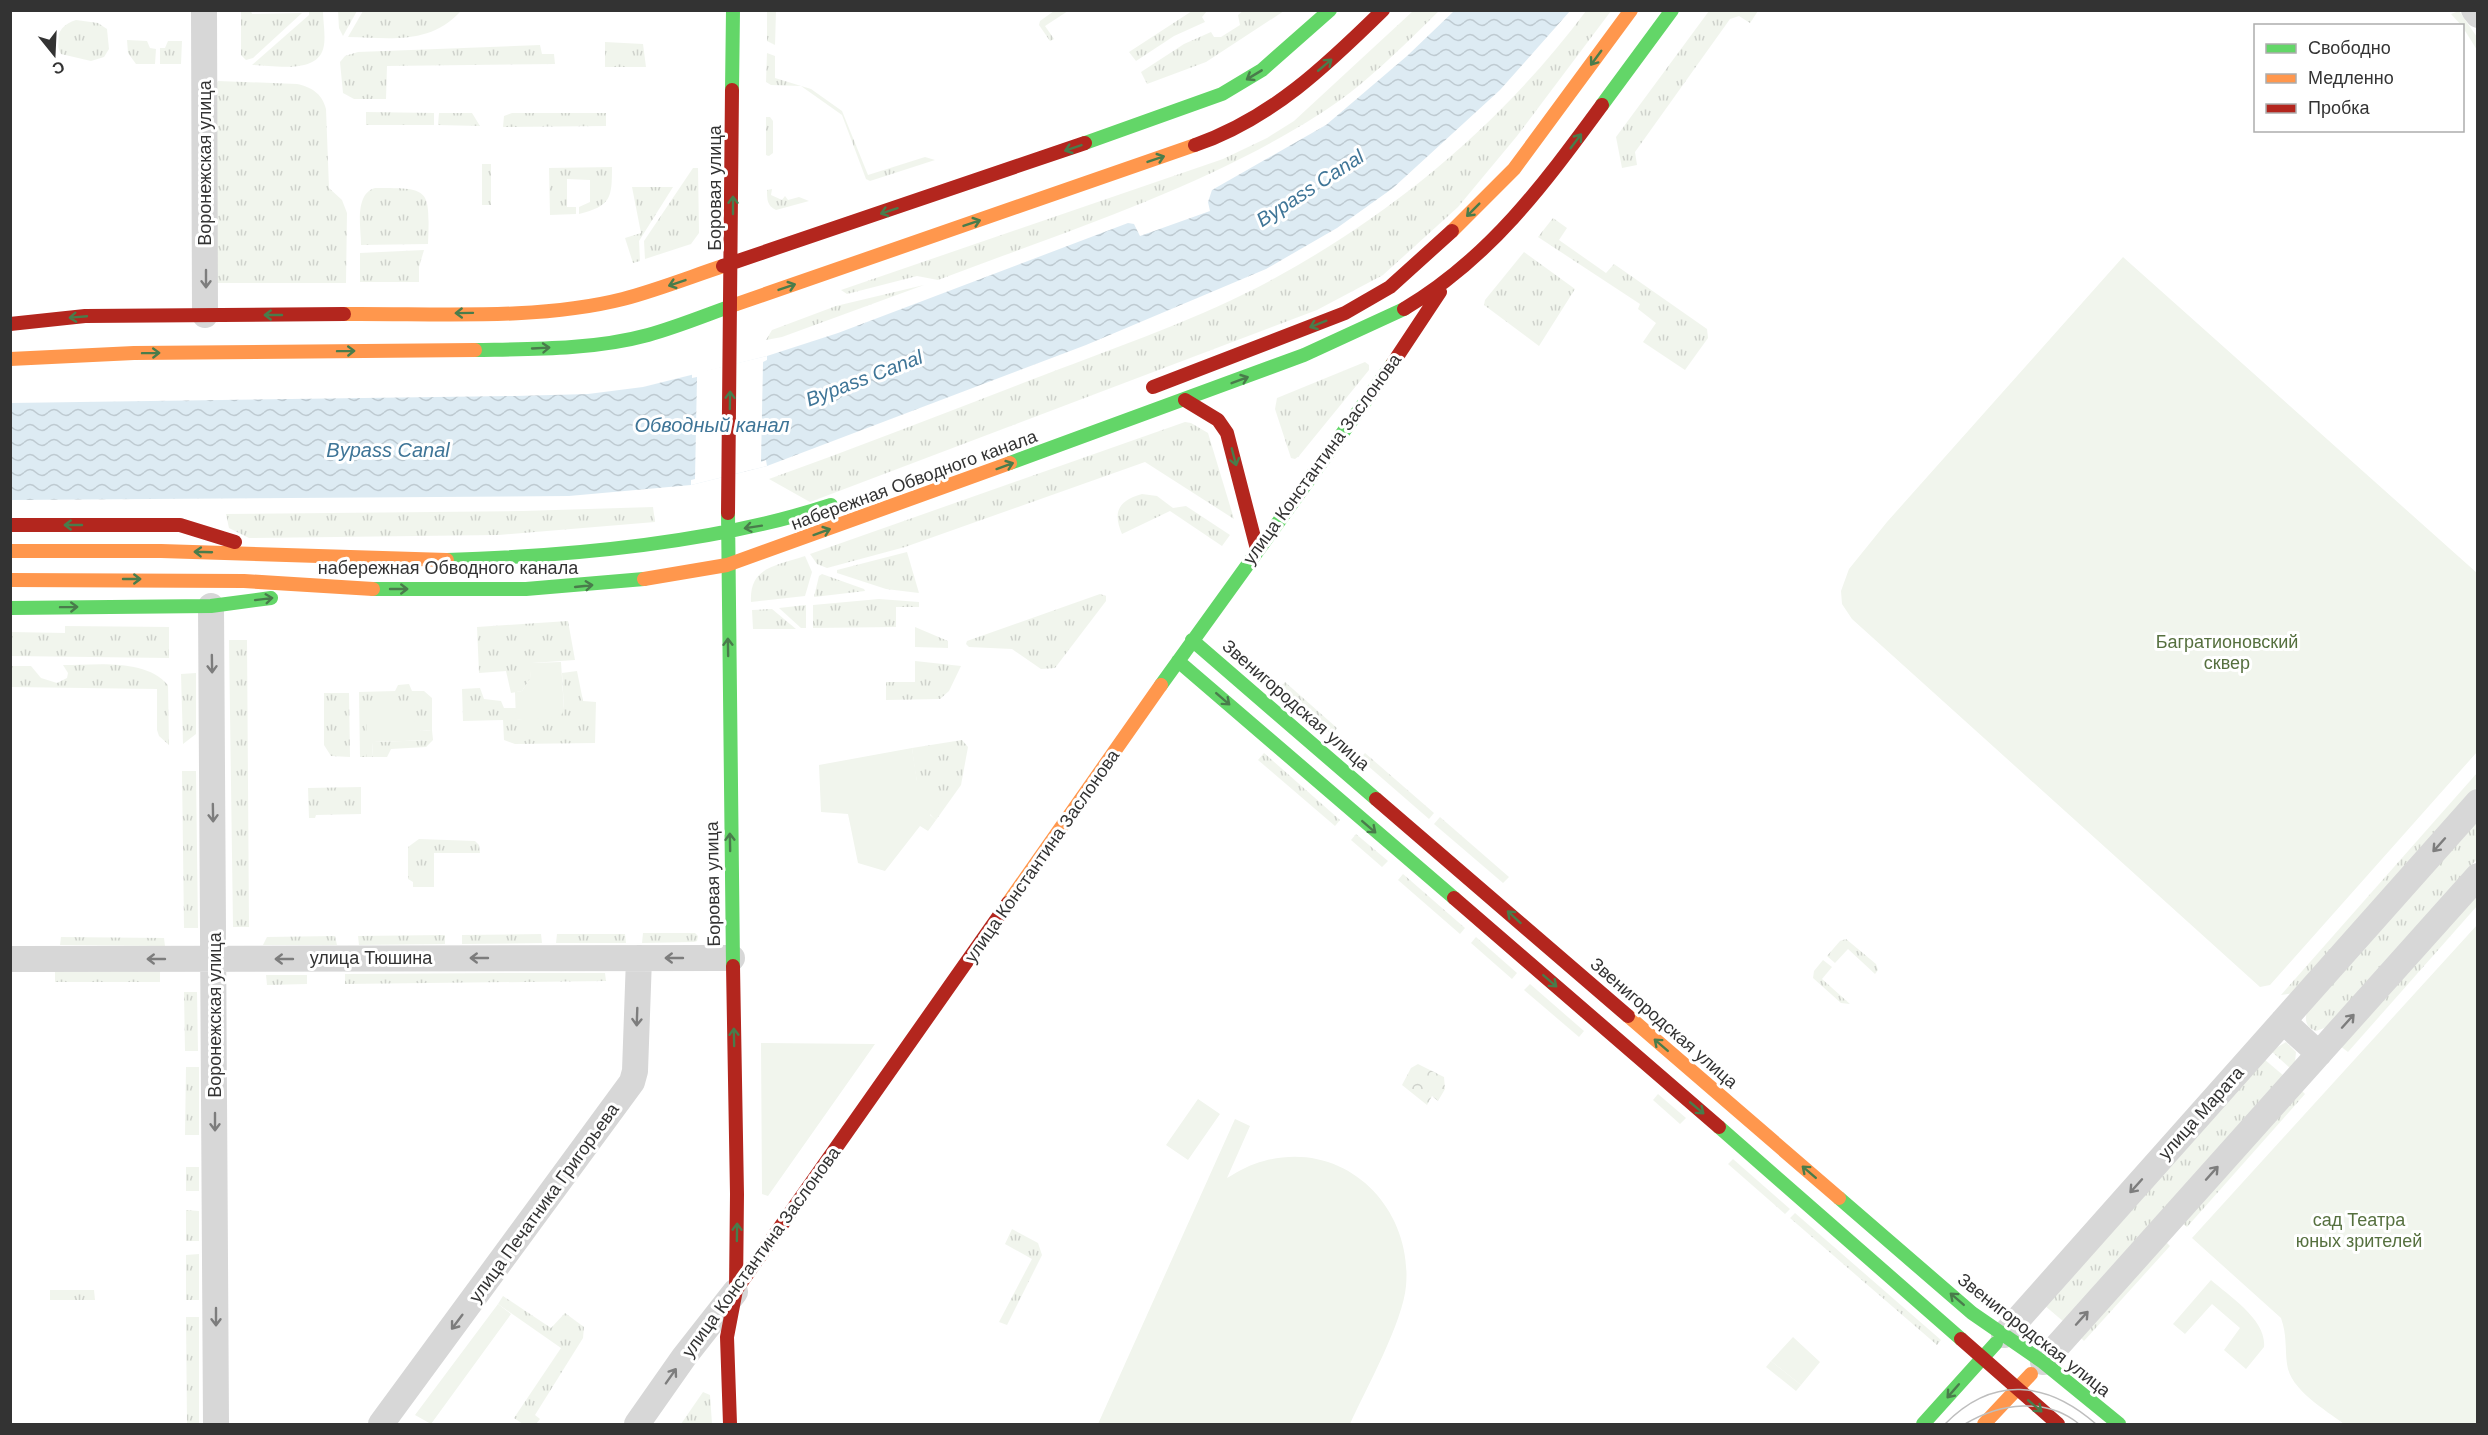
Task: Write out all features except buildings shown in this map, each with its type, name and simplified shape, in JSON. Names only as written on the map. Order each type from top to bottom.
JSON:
[{"type":"main road","name":"Боровая улица","points":[[730,1425],[727,1337],[736,1290],[737,1194],[727,565],[732,306],[733,10]]},
{"type":"main road","points":[[10,324],[85,316],[519,312],[571,308],[623,299],[1149,122],[1222,94],[1262,70],[1330,10]]},
{"type":"main road","points":[[10,359],[134,353],[574,347],[646,334],[1212,139],[1280,102],[1330,61],[1383,10]]},
{"type":"main road","points":[[1485,218],[1514,169],[1631,10]]},
{"type":"main road","name":"набережная Обводного канала","points":[[10,580],[244,581],[341,589],[526,589],[574,587],[649,579],[727,565],[1185,400],[1343,338],[1405,309],[1444,285],[1481,253],[1541,188],[1672,10]]},
{"type":"main road","points":[[1140,392],[1322,323],[1368,301],[1416,267],[1514,169]]},
{"type":"main road","name":"улица Константина Заслонова","points":[[736,1290],[1192,640],[1412,336],[1473,238]]},
{"type":"main road","points":[[1185,400],[1218,420],[1227,433],[1257,549]]},
{"type":"main road","name":"набережная Обводного канала","points":[[10,551],[144,550],[462,559],[583,552],[791,520],[843,501]]},
{"type":"main road","points":[[10,525],[180,525],[273,555]]},
{"type":"main road","points":[[10,608],[211,606],[341,589]]},
{"type":"main road","name":"Звенигородская улица","points":[[1192,640],[1955,1298],[2043,1362],[2119,1425]]},
{"type":"main road","points":[[1178,661],[1703,1113],[2058,1425]]},
{"type":"main road","name":"Боровая улица","points":[[736,1290],[745,1320]]},
{"type":"main road","name":"улица Марата","points":[[1923,1425],[2004,1335]]},
{"type":"main road","points":[[1984,1425],[2043,1362]]},
{"type":"street","name":"Воронежская улица","points":[[204,10],[206,315]]},
{"type":"street","points":[[2474,10],[2478,15]]},
{"type":"street","name":"Воронежская улица","points":[[211,606],[215,959],[216,1425]]},
{"type":"street","name":"улица Марата","points":[[2004,1335],[2478,802]]},
{"type":"street","points":[[2043,1362],[2478,876]]},
{"type":"street","name":"улица Печатника Григорьева","points":[[381,1425],[632,1082],[635,1074],[639,958]]},
{"type":"street","name":"улица Тюшина","points":[[10,959],[732,958]]},
{"type":"street","points":[[2283,1021],[2319,1054]]},
{"type":"street","name":"улица Константина Заслонова","points":[[637,1425],[684,1357],[736,1290]]},
{"type":"green space","points":[[1244,10],[1284,11],[1206,62],[1147,84],[1141,72],[1184,44],[1211,32],[1214,37],[1221,37],[1240,25],[1238,15]]},
{"type":"green space","points":[[241,11],[251,11],[252,14],[302,13],[253,58],[246,60],[241,55]]},
{"type":"green space","points":[[309,11],[323,11],[324,43],[317,59],[300,66],[290,67],[252,65],[309,15]]},
{"type":"green space","points":[[338,11],[357,11],[343,36],[339,28]]},
{"type":"green space","points":[[363,11],[461,11],[436,30],[423,34],[394,38],[348,37]]},
{"type":"green space","points":[[767,11],[776,11],[775,45],[767,41]]},
{"type":"green space","points":[[1054,11],[1068,11],[1045,26],[1054,39],[1050,41],[1039,25],[1040,21]]},
{"type":"green space","points":[[1192,11],[1207,11],[1202,17],[1205,22],[1174,36],[1136,61],[1129,52]]},
{"type":"green space","points":[[1413,11],[1439,11],[1381,66],[1334,104],[1274,141],[1228,165],[1132,207],[938,280],[917,276],[847,294],[841,290],[1223,159],[1267,138],[1294,121]]},
{"type":"green space","points":[[1586,11],[1611,11],[1517,136],[1458,207],[1383,275],[1317,310],[810,502],[769,479],[1161,330],[1219,306],[1275,278],[1363,224],[1445,161],[1519,90],[1554,52]]},
{"type":"green space","points":[[1709,11],[1758,11],[1750,23],[1739,16],[1730,19],[1635,152],[1637,165],[1622,168],[1616,137]]},
{"type":"green space","points":[[2459,11],[2477,37],[2477,50],[2464,29],[2464,24],[2460,24],[2451,14]]},
{"type":"green space","points":[[76,20],[98,23],[107,29],[109,49],[104,57],[91,61],[61,54],[58,43],[59,33],[65,25]]},
{"type":"green space","points":[[127,40],[147,41],[150,48],[156,49],[155,64],[136,64],[128,53]]},
{"type":"green space","points":[[168,41],[182,41],[181,64],[160,64],[160,48],[165,48]]},
{"type":"green space","points":[[605,42],[643,44],[646,67],[605,67]]},
{"type":"green space","points":[[540,45],[542,54],[554,54],[555,64],[387,66],[386,99],[354,99],[343,93],[340,62],[345,56],[358,52]]},
{"type":"green space","points":[[767,53],[775,56],[775,78],[811,89],[842,111],[868,175],[925,157],[935,160],[870,181],[866,179],[842,115],[801,86],[771,85],[766,82]]},
{"type":"green space","points":[[218,81],[297,84],[311,89],[322,99],[326,109],[329,188],[342,200],[347,213],[346,283],[216,283],[215,86]]},
{"type":"green space","points":[[366,112],[434,113],[434,125],[366,125]]},
{"type":"green space","points":[[439,113],[472,113],[480,126],[438,125]]},
{"type":"green space","points":[[512,113],[606,113],[606,126],[503,127],[504,116]]},
{"type":"green space","points":[[766,117],[770,117],[773,121],[773,153],[769,156],[766,155]]},
{"type":"green space","points":[[482,164],[491,164],[491,205],[482,205]]},
{"type":"green space","points":[[612,167],[610,193],[604,204],[579,214],[579,207],[590,202],[590,180],[567,179],[567,207],[576,207],[576,214],[550,215],[549,168]]},
{"type":"green space","points":[[693,168],[698,168],[699,233],[691,244],[645,259],[644,241]]},
{"type":"green space","points":[[632,187],[673,187],[639,241],[640,261],[633,263],[625,238],[641,233]]},
{"type":"green space","points":[[375,188],[407,189],[423,195],[427,202],[428,244],[361,245],[361,204],[368,191]]},
{"type":"green space","points":[[772,189],[771,195],[782,200],[785,196],[788,200],[799,197],[809,201],[776,210],[767,199],[767,190]]},
{"type":"green space","points":[[1553,218],[1567,228],[1559,240],[1606,273],[1614,264],[1707,329],[1708,338],[1685,370],[1643,342],[1656,323],[1638,309],[1640,304],[1538,237]]},
{"type":"green space","points":[[424,250],[419,267],[419,282],[360,282],[360,253]]},
{"type":"green space","points":[[1524,252],[1575,289],[1539,346],[1484,305],[1485,300]]},
{"type":"green space","name":"Багратионовский сквер","points":[[2123,257],[2477,573],[2477,752],[2270,985],[2260,987],[1852,619],[1842,604],[1841,591],[1849,569],[1887,522]]},
{"type":"green space","points":[[924,285],[782,337],[766,340],[772,330],[836,306]]},
{"type":"green space","points":[[1365,362],[1369,365],[1369,370],[1299,456],[1295,459],[1291,458],[1275,409],[1277,398]]},
{"type":"green space","points":[[1185,422],[1208,433],[1234,519],[1145,462],[905,547],[827,568],[817,564],[810,554]]},
{"type":"green space","points":[[1142,494],[1157,496],[1173,508],[1186,506],[1230,535],[1222,546],[1170,511],[1122,534],[1118,520],[1119,509],[1127,500]]},
{"type":"green space","points":[[653,507],[655,522],[499,535],[249,538],[229,528],[226,514],[523,511]]},
{"type":"green space","points":[[907,552],[919,593],[886,589],[837,573],[837,570]]},
{"type":"green space","points":[[805,556],[812,572],[805,596],[751,602],[752,590],[760,574],[775,565]]},
{"type":"green space","points":[[822,574],[865,591],[814,597],[819,576]]},
{"type":"green space","points":[[1100,594],[1106,596],[1106,601],[1055,668],[1041,669],[1012,649],[969,647],[966,644],[967,641]]},
{"type":"green space","points":[[879,599],[919,602],[919,607],[896,607],[896,627],[813,628],[813,605]]},
{"type":"green space","points":[[806,605],[806,628],[801,628],[779,608]]},
{"type":"green space","points":[[772,609],[796,629],[753,629],[752,610]]},
{"type":"green space","points":[[568,621],[575,660],[532,663],[530,679],[522,691],[511,693],[506,671],[479,673],[477,627]]},
{"type":"green space","points":[[65,626],[169,627],[169,658],[11,656],[11,632],[65,633]]},
{"type":"green space","points":[[915,627],[948,641],[948,648],[915,647]]},
{"type":"green space","points":[[229,640],[247,640],[249,927],[233,927]]},
{"type":"green space","points":[[915,661],[961,666],[949,691],[940,699],[886,700],[886,682],[915,682]]},
{"type":"green space","points":[[561,662],[564,710],[560,717],[516,720],[515,692],[522,691],[530,679],[531,663]]},
{"type":"green space","points":[[63,665],[119,665],[147,670],[158,676],[168,685],[169,745],[159,736],[157,730],[157,689],[11,687],[11,666],[31,666],[41,678],[57,683],[67,678],[68,673]]},
{"type":"green space","points":[[577,671],[583,701],[596,702],[595,743],[515,744],[504,740],[503,720],[463,721],[462,689],[480,688],[484,699],[501,701],[504,708],[516,708],[517,720],[564,710],[562,673]]},
{"type":"green space","points":[[196,673],[196,734],[183,744],[181,674]]},
{"type":"green space","points":[[1285,682],[1337,728],[1332,735],[1279,689]]},
{"type":"green space","points":[[409,684],[412,691],[424,691],[432,698],[432,730],[421,731],[367,703],[367,757],[360,757],[359,692],[395,691],[398,685]]},
{"type":"green space","points":[[324,693],[349,693],[350,757],[331,756],[324,745]]},
{"type":"green space","points":[[414,701],[415,726],[421,731],[432,730],[433,740],[373,742],[372,757],[367,757],[367,703]]},
{"type":"green space","points":[[433,740],[426,747],[391,749],[387,757],[372,757],[373,742]]},
{"type":"green space","points":[[962,740],[968,747],[961,785],[936,820],[921,797],[912,748]]},
{"type":"green space","points":[[912,748],[917,781],[943,798],[930,815],[936,820],[928,831],[920,826],[885,871],[858,863],[848,814],[821,812],[819,765]]},
{"type":"green space","points":[[1264,753],[1340,820],[1335,826],[1258,760]]},
{"type":"green space","points":[[1365,753],[1434,813],[1429,819],[1360,759]]},
{"type":"green space","points":[[182,771],[196,771],[198,928],[184,928]]},
{"type":"green space","points":[[2477,773],[2477,787],[2294,993],[2281,995]]},
{"type":"green space","points":[[361,787],[361,814],[316,815],[315,818],[309,818],[308,788]]},
{"type":"green space","points":[[1440,817],[1509,877],[1503,883],[1434,824]]},
{"type":"green space","points":[[2477,820],[2477,859],[2327,1027],[2316,1031],[2310,1028],[2306,1021],[2307,1012]]},
{"type":"green space","points":[[1356,834],[1388,861],[1382,867],[1351,840]]},
{"type":"green space","points":[[419,839],[475,841],[479,845],[480,853],[434,853],[434,887],[413,887],[413,882],[408,879],[408,847]]},
{"type":"green space","points":[[1403,874],[1465,928],[1460,934],[1398,880]]},
{"type":"green space","points":[[2477,892],[2477,906],[2348,1052],[2340,1046]]},
{"type":"green space","name":"сад Театра юных зрителей","points":[[2477,925],[2477,1424],[2344,1424],[2310,1398],[2295,1382],[2287,1364],[2281,1318],[2192,1238]]},
{"type":"green space","points":[[643,933],[695,933],[698,936],[697,941],[694,942],[642,943]]},
{"type":"green space","points":[[541,934],[542,943],[462,944],[462,935]]},
{"type":"green space","points":[[557,934],[625,934],[626,943],[556,943]]},
{"type":"green space","points":[[445,935],[445,944],[359,945],[358,936]]},
{"type":"green space","points":[[335,936],[337,945],[263,945],[267,937]]},
{"type":"green space","points":[[61,937],[164,938],[165,946],[60,945]]},
{"type":"green space","points":[[1476,937],[1517,973],[1512,979],[1471,943]]},
{"type":"green space","points":[[1846,939],[1876,964],[1878,970],[1875,974],[1848,949],[1835,963],[1827,956],[1840,941]]},
{"type":"green space","points":[[1823,960],[1832,967],[1822,979],[1850,1004],[1841,1003],[1813,978],[1814,971]]},
{"type":"green space","points":[[160,971],[160,982],[55,982],[55,972]]},
{"type":"green space","points":[[605,973],[606,981],[345,984],[345,974]]},
{"type":"green space","points":[[266,975],[307,975],[307,984],[267,985]]},
{"type":"green space","points":[[1530,984],[1584,1031],[1579,1037],[1524,990]]},
{"type":"green space","points":[[184,992],[197,992],[198,1051],[185,1051]]},
{"type":"green space","points":[[2286,1042],[2296,1052],[2295,1062],[2290,1068],[2271,1051]]},
{"type":"green space","points":[[761,1043],[875,1044],[768,1196],[762,1194]]},
{"type":"green space","points":[[2264,1059],[2284,1076],[2064,1322],[2044,1305]]},
{"type":"green space","points":[[1418,1064],[1444,1077],[1445,1089],[1438,1101],[1432,1096],[1427,1105],[1402,1085],[1411,1068]]},
{"type":"green space","points":[[186,1067],[199,1067],[199,1135],[185,1135]]},
{"type":"green space","points":[[2301,1090],[2305,1094],[2187,1227],[2182,1223]]},
{"type":"green space","points":[[1658,1094],[1686,1118],[1680,1124],[1653,1100]]},
{"type":"green space","points":[[1198,1099],[1220,1114],[1188,1160],[1166,1145]]},
{"type":"green space","points":[[1235,1119],[1250,1126],[1227,1178],[1264,1161],[1294,1157],[1321,1160],[1346,1170],[1368,1186],[1386,1206],[1398,1230],[1405,1257],[1406,1286],[1398,1318],[1383,1355],[1350,1424],[1098,1424]]},
{"type":"green space","points":[[1733,1159],[1790,1209],[1785,1214],[1728,1164]]},
{"type":"green space","points":[[186,1167],[199,1167],[199,1191],[186,1191]]},
{"type":"green space","points":[[186,1210],[199,1211],[199,1241],[186,1241]]},
{"type":"green space","points":[[1795,1213],[1941,1340],[1937,1345],[1790,1218]]},
{"type":"green space","points":[[1012,1229],[1038,1243],[1042,1255],[1007,1325],[999,1322],[1032,1259],[1005,1244]]},
{"type":"green space","points":[[2166,1242],[2170,1246],[2084,1341],[2080,1337]]},
{"type":"green space","points":[[199,1254],[199,1300],[186,1300],[186,1255]]},
{"type":"green space","points":[[2211,1280],[2245,1309],[2260,1327],[2264,1347],[2246,1369],[2224,1350],[2240,1328],[2212,1304],[2185,1334],[2173,1324]]},
{"type":"green space","points":[[50,1290],[94,1290],[95,1300],[50,1300]]},
{"type":"green space","points":[[503,1296],[551,1328],[565,1313],[584,1327],[583,1338],[535,1415],[540,1419],[536,1424],[523,1424],[514,1418],[561,1348],[498,1304]]},
{"type":"green space","points":[[498,1304],[511,1314],[431,1424],[415,1415]]},
{"type":"green space","points":[[186,1317],[199,1317],[199,1424],[187,1424]]},
{"type":"green space","points":[[1793,1337],[1820,1362],[1801,1385],[1771,1361]]},
{"type":"green space","points":[[1771,1361],[1801,1385],[1796,1391],[1766,1367]]},
{"type":"green space","points":[[703,1392],[710,1395],[712,1424],[681,1424]]},
{"type":"water","name":"Обводный канал","points":[[1454,11],[1570,11],[1500,90],[1393,188],[1337,228],[1266,269],[1086,345],[767,466],[691,485],[569,496],[11,500],[10,403],[515,396],[588,394],[643,387],[767,356],[838,333],[1128,223],[1134,224],[1140,236],[1210,211],[1208,202],[1212,190],[1326,125],[1407,56]]},
{"type":"pier","points":[[767,356],[767,360],[763,362],[761,462],[766,460],[767,466],[691,485],[691,480],[695,479],[697,377],[692,378],[692,374]]},
{"type":"tram line","points":[[1945,1424],[1963,1408],[1982,1397],[2001,1391],[2020,1390],[2039,1392],[2058,1399],[2096,1424]]},
{"type":"tram line","points":[[1965,1424],[1993,1411],[2023,1406],[2052,1410],[2066,1415],[2079,1424]]},
{"type":"traffic: fast","points":[[732,90],[733,10]]},
{"type":"traffic: fast","points":[[1085,143],[1222,94],[1262,70],[1330,10]]},
{"type":"traffic: fast","points":[[1602,105],[1672,10]]},
{"type":"traffic: fast","points":[[475,350],[562,348],[606,344],[648,335],[734,305]]},
{"type":"traffic: fast","points":[[1010,463],[1304,355],[1404,309]]},
{"type":"traffic: fast","points":[[1161,685],[1393,363]]},
{"type":"traffic: fast","points":[[447,560],[592,551],[691,538],[786,518],[831,505]]},
{"type":"traffic: fast","points":[[728,513],[733,966]]},
{"type":"traffic: fast","points":[[373,589],[526,589],[644,579]]},
{"type":"traffic: fast","points":[[10,608],[211,606],[271,598]]},
{"type":"traffic: fast","points":[[1192,640],[1376,799]]},
{"type":"traffic: fast","points":[[1178,661],[1454,898]]},
{"type":"traffic: fast","points":[[1719,1127],[1961,1339]]},
{"type":"traffic: fast","points":[[1839,1198],[1972,1313],[2043,1362],[2119,1424]]},
{"type":"traffic: fast","points":[[1923,1424],[1996,1343]]},
{"type":"traffic: slow","points":[[1452,231],[1514,169],[1631,10]]},
{"type":"traffic: slow","points":[[734,305],[1195,145]]},
{"type":"traffic: slow","points":[[344,314],[520,313],[590,306],[661,288],[723,266]]},
{"type":"traffic: slow","points":[[10,359],[134,353],[475,350]]},
{"type":"traffic: slow","points":[[644,579],[727,565],[1010,463]]},
{"type":"traffic: slow","points":[[10,551],[161,551],[447,560]]},
{"type":"traffic: slow","points":[[10,580],[244,581],[373,589]]},
{"type":"traffic: slow","points":[[1008,903],[1161,685]]},
{"type":"traffic: slow","points":[[1628,1016],[1839,1198]]},
{"type":"traffic: slow","points":[[1984,1424],[2031,1374]]},
{"type":"traffic: jam","points":[[1195,145],[1249,121],[1273,105],[1319,70],[1383,10]]},
{"type":"traffic: jam","points":[[728,513],[732,90]]},
{"type":"traffic: jam","points":[[1404,309],[1463,267],[1514,218],[1602,105]]},
{"type":"traffic: jam","points":[[723,266],[1085,143]]},
{"type":"traffic: jam","points":[[1153,387],[1345,313],[1390,287],[1452,231]]},
{"type":"traffic: jam","points":[[1393,363],[1440,292]]},
{"type":"traffic: jam","points":[[10,324],[85,316],[344,314]]},
{"type":"traffic: jam","points":[[1185,400],[1218,420],[1227,433],[1257,549]]},
{"type":"traffic: jam","points":[[10,525],[180,525],[235,542]]},
{"type":"traffic: jam","points":[[1376,799],[1628,1016]]},
{"type":"traffic: jam","points":[[1454,898],[1719,1127]]},
{"type":"traffic: jam","points":[[736,1290],[1008,903]]},
{"type":"traffic: jam","points":[[730,1424],[727,1337],[736,1290],[737,1194],[733,966]]},
{"type":"traffic: jam","points":[[1961,1339],[2058,1424]]},
{"type":"water label","name":"Bypass Canal","points":[[1310,188]]},
{"type":"water label","name":"Bypass Canal","points":[[864,378]]},
{"type":"water label","name":"Bypass Canal","points":[[388,450]]}]
